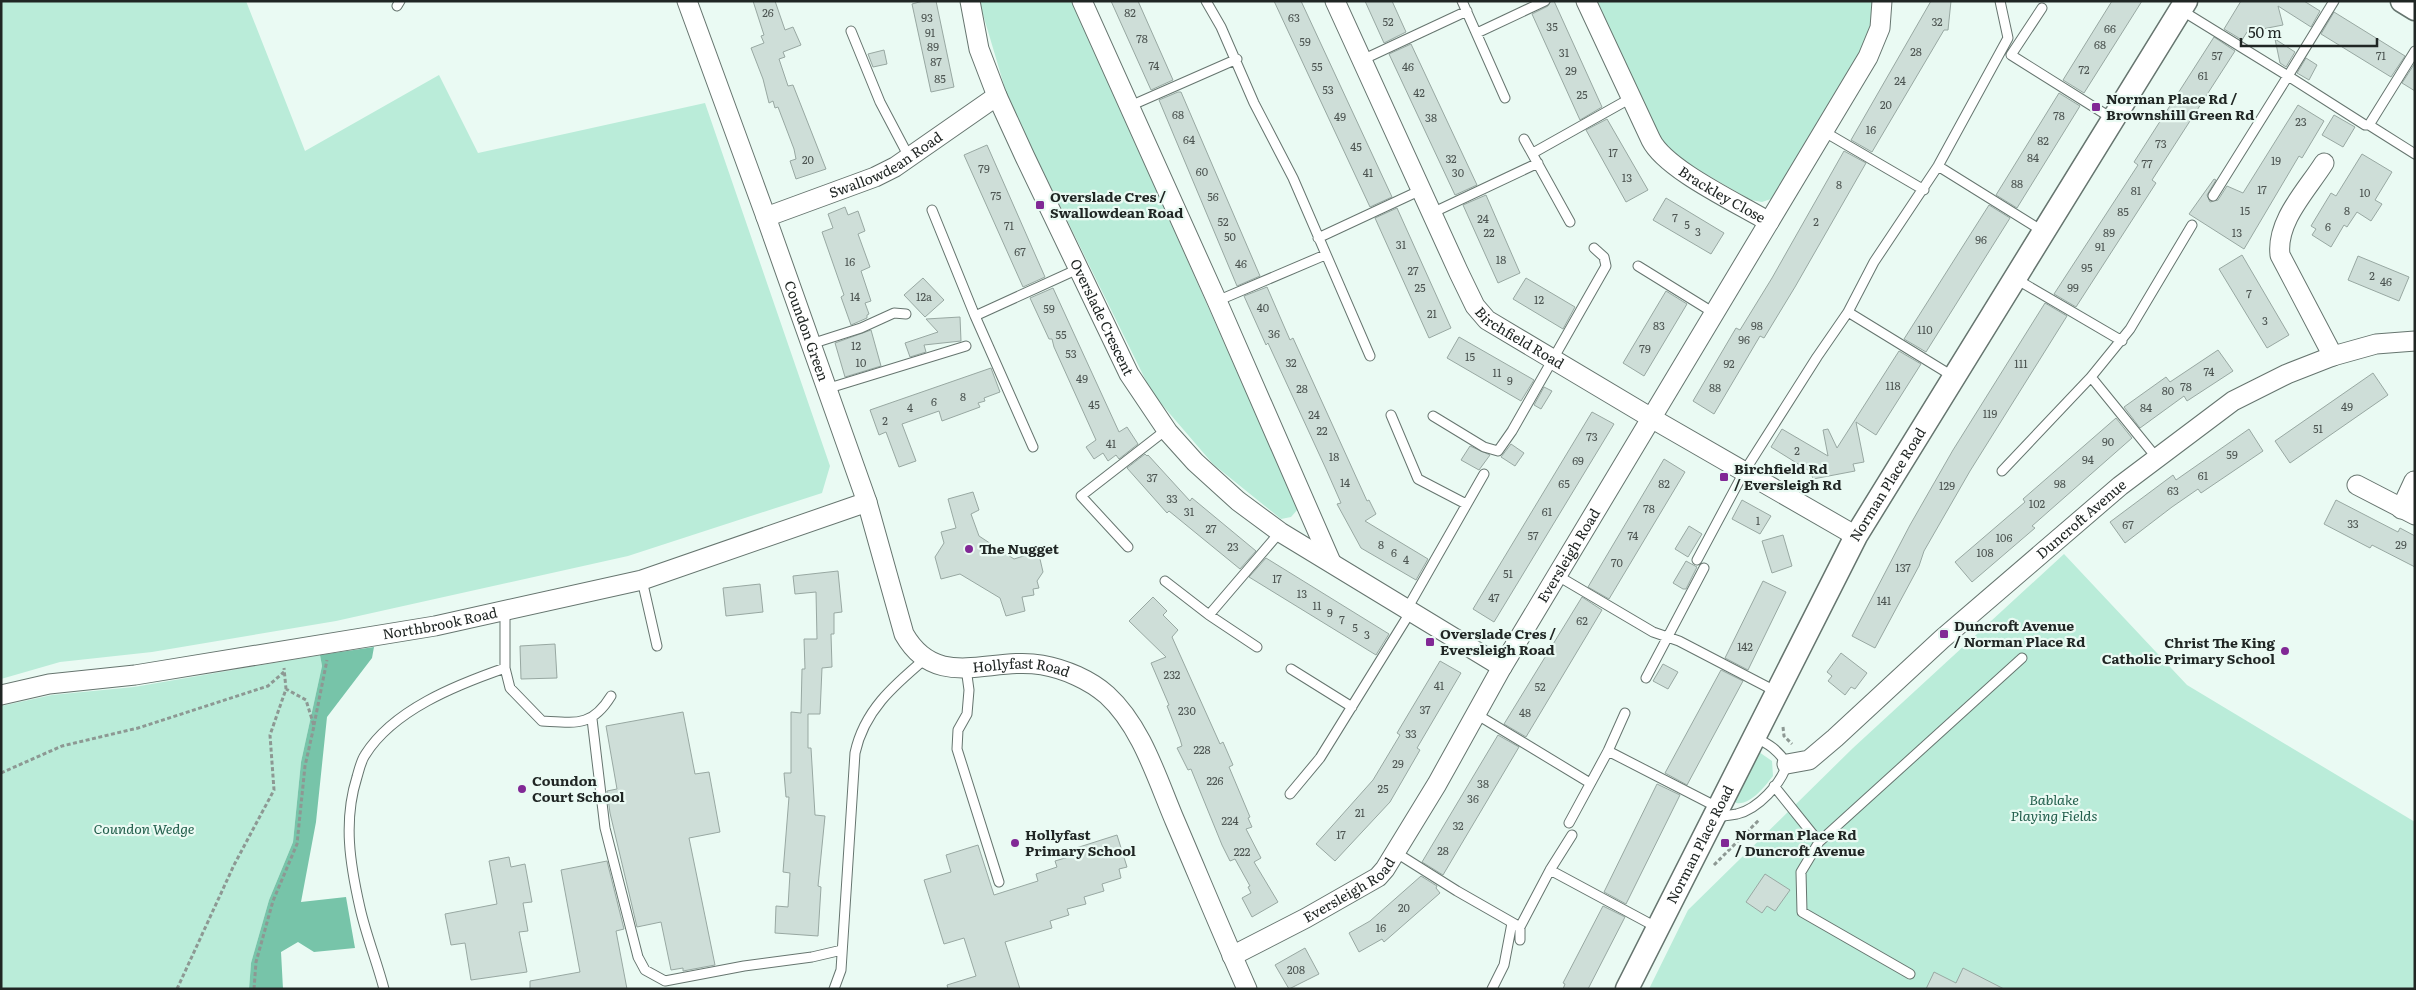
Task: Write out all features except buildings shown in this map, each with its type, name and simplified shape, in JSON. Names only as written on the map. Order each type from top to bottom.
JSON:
[{"type":"street","name":"Coundon Green","points":[[687,1],[867,502],[904,634],[912,648],[924,659]]},
{"type":"street","name":"Overslade Crescent","points":[[970,1],[980,49],[997,96],[1129,374],[1166,430],[1195,462],[1238,501],[1280,532],[1502,667]]},
{"type":"street","points":[[1082,1],[1217,301],[1331,562]]},
{"type":"street","name":"Birchfield Road","points":[[1335,1],[1421,190],[1476,306],[1486,320],[1652,419],[1856,536]]},
{"type":"street","name":"Brackley Close","points":[[1586,1],[1656,149],[1667,162],[1769,222],[1875,43],[1880,28],[1882,1]]},
{"type":"street","points":[[2402,1],[2415,9]]},
{"type":"street","name":"Norman Place Road","points":[[1627,989],[1656,927],[1856,536],[2016,278],[2181,5]]},
{"type":"street","name":"Swallowdean Road","points":[[766,217],[875,177],[909,157],[997,96]]},
{"type":"street","points":[[2324,162],[2284,224],[2278,242],[2280,255],[2333,356]]},
{"type":"street","name":"Eversleigh Road","points":[[1232,956],[1306,918],[1378,877],[1396,852],[1502,667],[1769,222]]},
{"type":"street","name":"Duncroft Avenue","points":[[1787,764],[1808,760],[1835,738],[1942,639],[2156,457],[2233,401],[2287,374],[2333,356],[2376,344],[2415,341]]},
{"type":"street","points":[[2356,485],[2408,512],[2414,481]]},
{"type":"street","name":"Northbrook Road","points":[[1,695],[50,684],[135,675],[325,645],[435,626],[504,611],[642,580],[867,502]]},
{"type":"street","name":"Hollyfast Road","points":[[924,659],[938,666],[966,668],[1010,664],[1042,665],[1066,672],[1088,682],[1107,695],[1123,713],[1146,754],[1247,989]]},
{"type":"lane","points":[[1206,1],[1221,27],[1254,103],[1293,178],[1370,356]]},
{"type":"lane","points":[[1462,1],[1505,98]]},
{"type":"lane","points":[[1477,33],[1545,1]]},
{"type":"lane","points":[[1697,560],[1744,472],[1848,312],[1874,262],[1924,190],[2008,38],[2000,1]]},
{"type":"lane","points":[[2213,196],[2334,1]]},
{"type":"lane","points":[[2181,5],[2288,76],[2415,154]]},
{"type":"lane","points":[[2042,8],[2012,55],[2113,119]]},
{"type":"lane","points":[[1362,60],[1467,11]]},
{"type":"lane","points":[[851,31],[880,102],[909,157]]},
{"type":"lane","points":[[2369,125],[2415,52]]},
{"type":"lane","points":[[1130,106],[1236,59]]},
{"type":"lane","points":[[1533,153],[1631,98]]},
{"type":"lane","points":[[1824,131],[1924,190]]},
{"type":"lane","points":[[1524,139],[1570,222]]},
{"type":"lane","points":[[1432,213],[1538,163]]},
{"type":"lane","points":[[1938,166],[2044,232]]},
{"type":"lane","points":[[1318,238],[1421,190]]},
{"type":"lane","points":[[932,210],[975,316],[1033,447]]},
{"type":"lane","points":[[2002,471],[2091,377],[2122,341],[2192,225]]},
{"type":"lane","points":[[1433,416],[1484,447],[1498,451],[1512,431],[1526,403],[1553,360],[1606,266],[1604,257],[1594,248]]},
{"type":"lane","points":[[1217,301],[1325,255]]},
{"type":"lane","points":[[1638,266],[1714,313]]},
{"type":"lane","points":[[975,316],[1078,269]]},
{"type":"lane","points":[[2016,278],[2122,341]]},
{"type":"lane","points":[[1848,312],[1954,378]]},
{"type":"lane","points":[[811,344],[861,328],[894,313],[906,314]]},
{"type":"lane","points":[[826,389],[966,346]]},
{"type":"lane","points":[[2091,377],[2156,457]]},
{"type":"lane","points":[[1391,415],[1418,478],[1466,504]]},
{"type":"lane","points":[[1128,547],[1081,496],[1166,430]]},
{"type":"lane","points":[[1290,794],[1320,758],[1352,707],[1409,610],[1484,474]]},
{"type":"lane","points":[[1208,615],[1280,532]]},
{"type":"lane","points":[[1646,678],[1704,568]]},
{"type":"lane","points":[[1558,576],[1653,632],[1679,641],[1777,692]]},
{"type":"lane","points":[[642,580],[657,646]]},
{"type":"lane","points":[[1165,581],[1208,615],[1257,647]]},
{"type":"lane","points":[[504,611],[505,668],[510,688],[542,721],[567,722],[592,719],[602,712],[611,696]]},
{"type":"lane","points":[[1910,974],[1802,912],[1801,872],[1818,842],[2022,658]]},
{"type":"lane","points":[[834,989],[841,970],[855,753],[859,737],[865,722],[896,683],[924,659]]},
{"type":"lane","points":[[384,989],[360,910],[351,865],[348,816],[364,757],[375,741],[428,700],[474,679],[505,668]]},
{"type":"lane","points":[[966,668],[967,714],[958,730],[958,749],[999,882]]},
{"type":"lane","points":[[1291,670],[1352,707]]},
{"type":"lane","points":[[1569,823],[1608,752],[1625,713]]},
{"type":"lane","points":[[1476,714],[1590,783]]},
{"type":"lane","points":[[592,719],[605,828],[638,957],[646,970],[665,981],[744,966],[842,952]]},
{"type":"lane","points":[[1608,752],[1716,812],[1739,814],[1755,804],[1774,786],[1783,776],[1787,764],[1771,745],[1754,737]]},
{"type":"lane","points":[[1774,786],[1818,842]]},
{"type":"lane","points":[[1492,989],[1504,965],[1516,925],[1572,835]]},
{"type":"lane","points":[[1396,852],[1516,925],[1520,940]]},
{"type":"lane","points":[[1550,870],[1656,927]]},
{"type":"path","points":[[254,989],[256,962],[273,901],[297,844],[305,766],[328,664],[325,645]]},
{"type":"path","points":[[177,989],[234,865],[274,790],[270,735],[286,689],[282,652]]},
{"type":"path","points":[[1,773],[62,746],[138,728],[268,686],[284,672]]},
{"type":"path","points":[[286,689],[306,700],[314,726]]},
{"type":"green space","points":[[1,1],[246,1],[305,151],[439,75],[478,153],[705,103],[830,466],[822,493],[628,556],[336,621],[152,652],[60,662],[1,679]]},
{"type":"green space","points":[[979,1],[1072,1],[1298,509],[1291,517],[1281,519],[1213,464],[1152,393],[1009,102]]},
{"type":"green space","points":[[1596,1],[1874,1],[1869,41],[1774,198],[1762,202],[1751,200],[1681,160],[1662,144]]},
{"type":"green space","name":"Bablake Playing Fields","points":[[2064,554],[2187,685],[2415,822],[2415,989],[1649,989],[1688,910],[1853,748]]},
{"type":"green space","points":[[374,647],[372,658],[327,717],[316,822],[301,902],[346,897],[355,948],[314,952],[298,942],[281,952],[283,989],[249,989],[251,963],[269,900],[293,842],[301,762],[322,666],[320,655]]},
{"type":"green space","name":"Coundon Wedge","points":[[320,655],[322,666],[301,762],[293,842],[269,900],[251,963],[249,989],[1,989],[1,706],[52,695],[134,687]]},
{"type":"green space","points":[[1759,752],[1772,761],[1773,776],[1752,798],[1736,803],[1735,801]]},
{"type":"place","name":"Norman Place Rd / Brownshill Green Rd","points":[[2096,107]]},
{"type":"place","name":"Overslade Cres / Swallowdean Road","points":[[1040,205]]},
{"type":"place","name":"Birchfield Rd / Eversleigh Rd","points":[[1724,477]]},
{"type":"place","name":"The Nugget","points":[[969,549]]},
{"type":"place","name":"Duncroft Avenue / Norman Place Rd","points":[[1944,634]]},
{"type":"place","name":"Overslade Cres / Eversleigh Road","points":[[1430,642]]},
{"type":"place","name":"Christ The King Catholic Primary School","points":[[2285,651]]},
{"type":"place","name":"Coundon Court School","points":[[522,789]]},
{"type":"place","name":"Hollyfast Primary School","points":[[1015,843]]},
{"type":"place","name":"Norman Place Rd / Duncroft Avenue","points":[[1725,843]]}]
